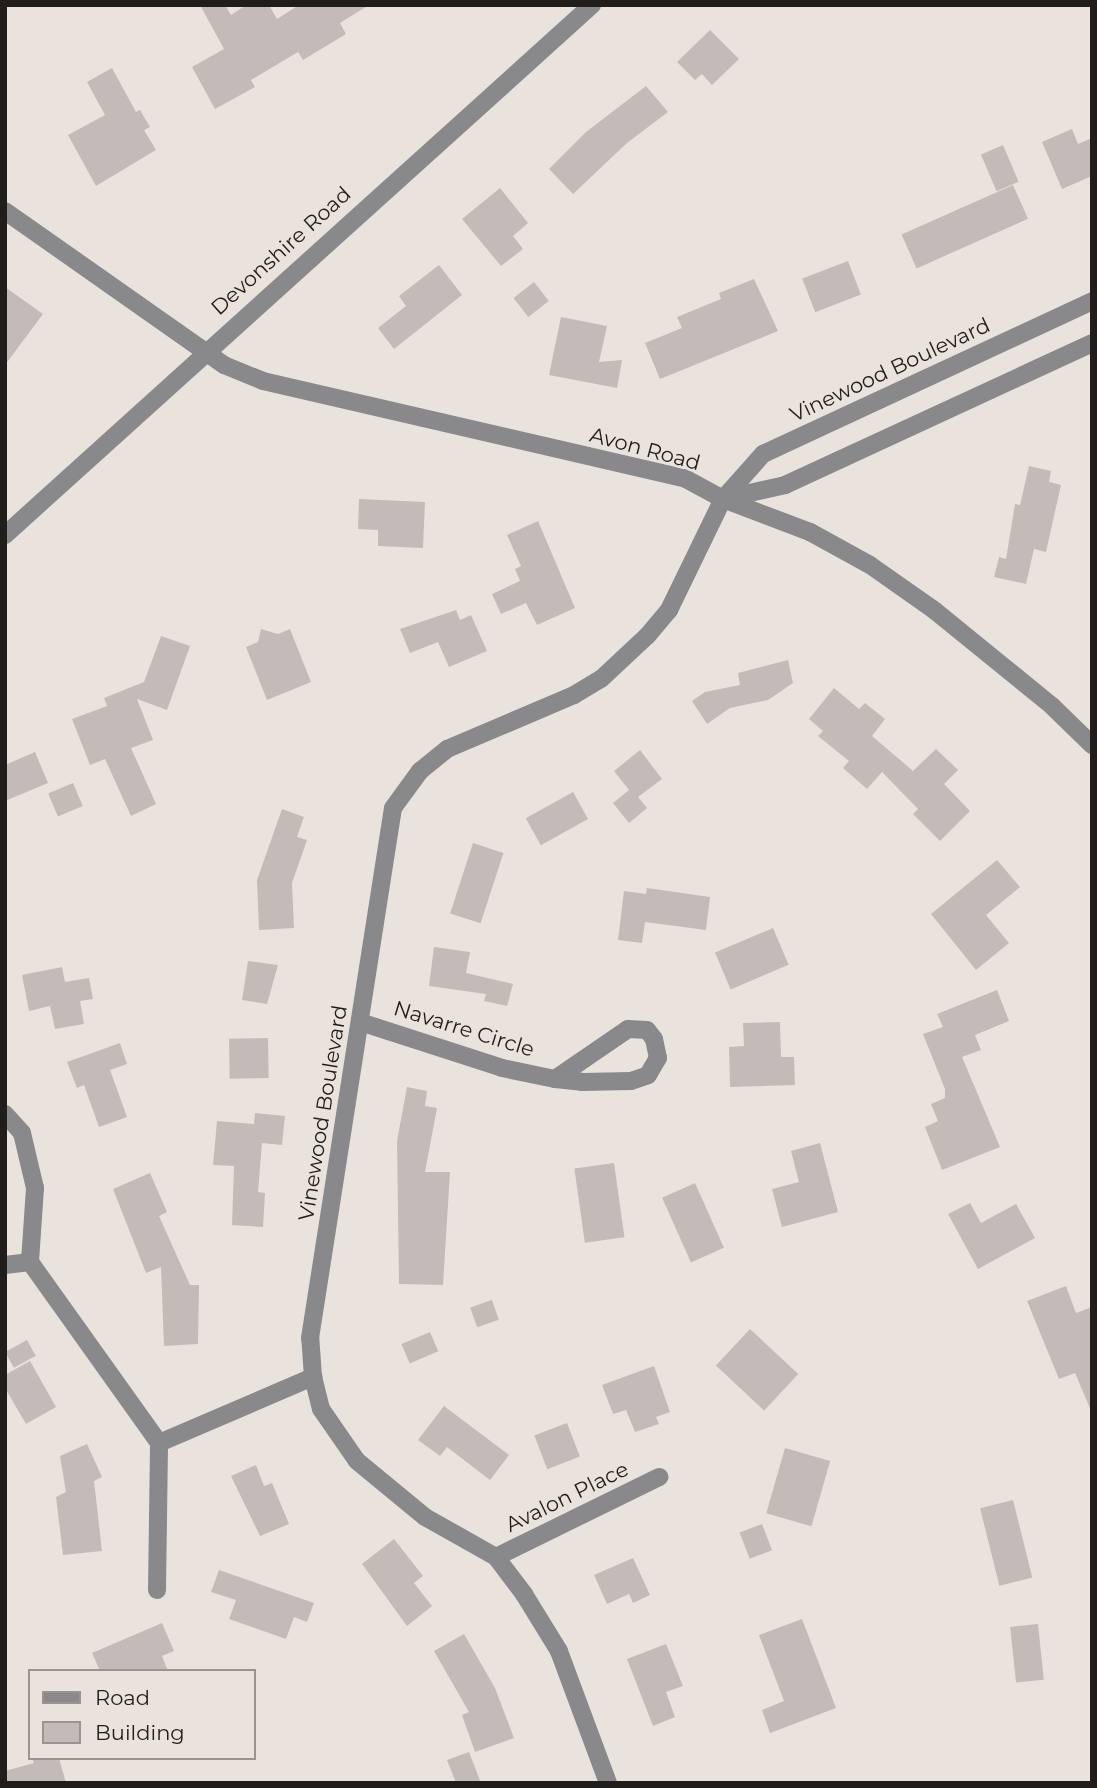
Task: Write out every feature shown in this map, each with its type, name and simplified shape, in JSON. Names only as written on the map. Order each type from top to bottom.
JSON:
[{"type":"street","name":"Devonshire Road","points":[[5,535],[205,350],[592,5]]},
{"type":"street","name":"Avon Road","points":[[5,211],[224,365],[263,381],[686,479],[723,499],[810,532],[870,565],[1052,706],[1092,745]]},
{"type":"street","name":"Vinewood Boulevard","points":[[608,1783],[559,1651],[496,1557],[425,1517],[357,1461],[321,1409],[313,1377],[310,1338],[393,808],[420,771],[447,749],[574,695],[601,679],[632,650],[669,610],[723,499],[763,454],[1092,301]]},
{"type":"street","points":[[723,499],[785,485],[1092,344]]},
{"type":"street","name":"Navarre Circle","points":[[360,1022],[502,1068],[555,1079],[582,1082],[639,1078],[648,1074],[658,1058],[654,1039],[640,1027],[628,1029],[555,1079]]},
{"type":"street","points":[[5,1114],[22,1133],[34,1188],[30,1262],[159,1443],[157,1590]]},
{"type":"street","points":[[5,1265],[30,1262]]},
{"type":"street","points":[[159,1443],[313,1377]]},
{"type":"street","name":"Avalon Place","points":[[496,1557],[659,1477]]},
{"type":"building","points":[[200,5],[225,5],[231,15],[246,5],[269,5],[277,19],[299,5],[369,5],[340,23],[346,34],[303,60],[298,52],[251,80],[255,87],[215,109],[192,67],[224,49]]},
{"type":"building","points":[[710,30],[739,59],[712,85],[702,74],[695,80],[677,62]]},
{"type":"building","points":[[112,68],[136,112],[140,110],[150,127],[144,130],[156,150],[96,186],[68,135],[105,115],[87,82]]},
{"type":"building","points":[[646,86],[668,112],[627,143],[573,194],[549,169],[586,132]]},
{"type":"building","points":[[1072,129],[1078,144],[1092,138],[1092,176],[1062,189],[1042,142]]},
{"type":"building","points":[[1003,145],[1019,182],[997,191],[981,154]]},
{"type":"building","points":[[1013,185],[1028,219],[917,268],[902,235]]},
{"type":"building","points":[[500,188],[528,223],[513,236],[523,249],[501,266],[462,219]]},
{"type":"building","points":[[848,261],[861,295],[815,312],[802,279]]},
{"type":"building","points":[[439,265],[462,295],[394,349],[378,328],[406,306],[399,296]]},
{"type":"building","points":[[754,279],[778,331],[660,379],[645,343],[682,328],[677,317],[721,299],[719,293]]},
{"type":"building","points":[[534,282],[549,301],[528,317],[514,298]]},
{"type":"building","points":[[5,287],[43,314],[5,365]]},
{"type":"building","points":[[561,317],[607,326],[599,362],[622,360],[617,388],[549,375]]},
{"type":"building","points":[[1029,466],[1051,471],[1049,482],[1061,485],[1046,552],[1034,549],[1026,584],[994,577],[999,557],[1006,559],[1015,504],[1020,505]]},
{"type":"building","points":[[359,499],[425,502],[423,548],[378,546],[378,530],[358,529]]},
{"type":"building","points":[[538,521],[575,608],[537,625],[526,603],[501,614],[492,594],[520,581],[515,569],[521,566],[507,535]]},
{"type":"building","points":[[456,610],[460,620],[471,615],[487,651],[449,667],[438,642],[410,653],[400,629]]},
{"type":"building","points":[[261,629],[278,634],[290,629],[311,682],[267,700],[246,647],[258,642]]},
{"type":"building","points":[[161,636],[190,646],[167,710],[137,699],[153,740],[131,748],[156,804],[131,816],[105,759],[90,765],[72,719],[107,706],[104,698],[144,682]]},
{"type":"building","points":[[788,660],[793,683],[768,700],[730,708],[707,724],[692,701],[705,692],[740,685],[738,673]]},
{"type":"building","points":[[834,688],[859,709],[865,703],[885,719],[872,736],[913,771],[936,749],[958,770],[944,784],[970,811],[940,841],[913,814],[918,809],[882,772],[867,789],[843,768],[849,761],[818,736],[823,731],[809,719]]},
{"type":"building","points":[[640,750],[662,779],[638,797],[647,808],[629,823],[613,803],[629,790],[614,771]]},
{"type":"building","points":[[35,752],[48,783],[5,801],[5,765]]},
{"type":"building","points":[[73,783],[83,806],[58,817],[48,794]]},
{"type":"building","points":[[573,792],[588,819],[541,845],[526,818]]},
{"type":"building","points":[[282,809],[304,817],[297,837],[307,840],[292,883],[294,928],[259,930],[257,880]]},
{"type":"building","points":[[473,843],[503,853],[481,923],[450,913]]},
{"type":"building","points":[[997,860],[1020,887],[986,915],[1009,943],[976,970],[931,914]]},
{"type":"building","points":[[647,888],[710,897],[706,930],[645,922],[642,943],[618,940],[624,891],[646,894]]},
{"type":"building","points":[[773,928],[789,965],[731,989],[715,953]]},
{"type":"building","points":[[434,947],[470,952],[466,973],[513,984],[507,1006],[484,1001],[486,994],[429,986]]},
{"type":"building","points":[[248,961],[278,965],[267,1004],[242,1000]]},
{"type":"building","points":[[62,967],[65,982],[89,978],[93,999],[80,1001],[84,1024],[55,1029],[50,1006],[29,1011],[22,975]]},
{"type":"building","points":[[997,990],[1009,1021],[975,1035],[981,1050],[962,1057],[1000,1147],[942,1170],[925,1127],[938,1121],[931,1104],[945,1098],[945,1089],[923,1034],[943,1027],[937,1014]]},
{"type":"building","points":[[780,1022],[781,1057],[794,1057],[795,1085],[730,1087],[729,1047],[744,1046],[743,1023]]},
{"type":"building","points":[[268,1038],[269,1078],[230,1079],[229,1039]]},
{"type":"building","points":[[120,1043],[127,1064],[110,1070],[127,1117],[99,1127],[84,1085],[77,1088],[67,1062]]},
{"type":"building","points":[[407,1087],[427,1091],[425,1106],[437,1108],[425,1172],[450,1172],[443,1285],[399,1284],[397,1141]]},
{"type":"building","points":[[255,1113],[285,1116],[282,1145],[262,1143],[258,1192],[265,1193],[263,1227],[232,1225],[234,1166],[213,1165],[217,1121],[254,1124]]},
{"type":"building","points":[[820,1143],[838,1212],[782,1227],[772,1189],[799,1182],[791,1151]]},
{"type":"building","points":[[614,1163],[624,1237],[585,1243],[574,1169]]},
{"type":"building","points":[[150,1173],[167,1212],[159,1216],[190,1285],[199,1285],[198,1344],[164,1346],[161,1267],[146,1273],[113,1189]]},
{"type":"building","points":[[695,1183],[724,1248],[691,1263],[662,1198]]},
{"type":"building","points":[[970,1203],[981,1223],[1016,1204],[1035,1238],[978,1269],[948,1214]]},
{"type":"building","points":[[1066,1286],[1076,1313],[1092,1307],[1092,1413],[1075,1373],[1059,1379],[1027,1301]]},
{"type":"building","points":[[492,1300],[499,1320],[477,1327],[470,1307]]},
{"type":"building","points":[[750,1329],[798,1374],[764,1411],[716,1366]]},
{"type":"building","points":[[430,1332],[438,1351],[410,1363],[401,1344]]},
{"type":"building","points":[[27,1340],[36,1356],[14,1368],[5,1352]]},
{"type":"building","points":[[30,1361],[56,1407],[26,1424],[5,1388],[5,1375]]},
{"type":"building","points":[[654,1366],[670,1412],[656,1417],[659,1424],[635,1432],[626,1410],[613,1414],[602,1385]]},
{"type":"building","points":[[444,1406],[509,1455],[490,1480],[447,1447],[440,1456],[418,1440]]},
{"type":"building","points":[[567,1423],[580,1457],[547,1469],[534,1436]]},
{"type":"building","points":[[87,1444],[102,1477],[94,1481],[102,1551],[63,1555],[56,1497],[66,1492],[60,1456]]},
{"type":"building","points":[[785,1448],[830,1461],[811,1526],[766,1513]]},
{"type":"building","points":[[256,1465],[264,1486],[272,1483],[289,1524],[260,1536],[231,1476]]},
{"type":"building","points":[[1013,1500],[1032,1578],[999,1586],[980,1508]]},
{"type":"building","points":[[762,1524],[772,1550],[750,1559],[740,1533]]},
{"type":"building","points":[[394,1539],[423,1576],[414,1583],[432,1606],[407,1626],[362,1564]]},
{"type":"building","points":[[633,1558],[650,1595],[633,1603],[629,1594],[607,1604],[594,1575]]},
{"type":"building","points":[[219,1570],[314,1603],[307,1622],[294,1617],[286,1639],[229,1619],[236,1600],[211,1592]]},
{"type":"building","points":[[802,1619],[836,1708],[770,1733],[762,1710],[784,1701],[759,1635]]},
{"type":"building","points":[[162,1623],[174,1651],[162,1656],[167,1669],[99,1669],[92,1653]]},
{"type":"building","points":[[1038,1624],[1044,1680],[1016,1683],[1010,1627]]},
{"type":"building","points":[[464,1634],[495,1688],[514,1738],[475,1752],[462,1715],[469,1712],[434,1651]]},
{"type":"building","points":[[666,1644],[683,1686],[666,1692],[675,1717],[653,1726],[627,1659]]},
{"type":"building","points":[[469,1752],[481,1783],[456,1783],[447,1760]]},
{"type":"building","points":[[33,1760],[60,1760],[66,1783],[5,1783],[5,1771],[34,1763]]}]
